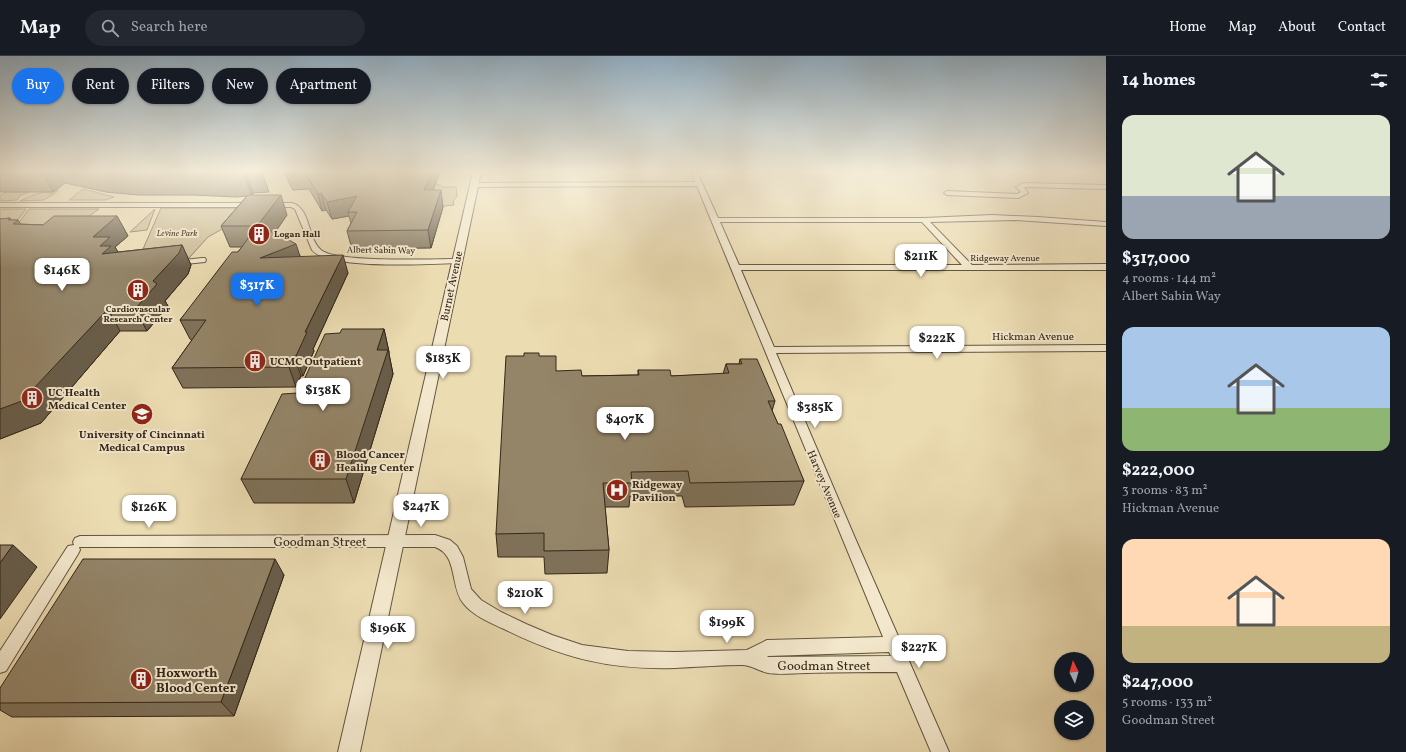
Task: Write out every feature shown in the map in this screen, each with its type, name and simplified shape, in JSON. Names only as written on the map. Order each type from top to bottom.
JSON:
[{"type":"street","name":"Burnet Avenue","points":[[349,752],[470,204]]},
{"type":"street","name":"Harvey Avenue","points":[[708,204],[901,664],[940,752]]},
{"type":"street","name":"Albert Sabin Way","points":[[0,205],[292,205],[298,208],[316,250],[324,256],[366,260],[457,260]]},
{"type":"street","points":[[715,220],[924,220],[953,218],[1043,218],[1106,224]]},
{"type":"street","points":[[924,220],[970,268]]},
{"type":"street","points":[[164,265],[202,260]]},
{"type":"street","name":"Ridgeway Avenue","points":[[736,268],[1106,267]]},
{"type":"street","name":"Hickman Avenue","points":[[769,350],[1106,348]]},
{"type":"street","name":"Goodman Street","points":[[0,665],[77,546],[219,542],[395,541],[435,541],[444,543],[451,547],[459,563],[460,577],[468,598],[481,610],[554,644],[605,657],[675,660],[748,658],[768,665],[901,664]]},
{"type":"street","name":"Goodman Street","points":[[748,658],[766,648],[893,644]]},
{"type":"green space","points":[[427,204],[454,205],[444,206]]},
{"type":"green space","name":"Levine Park","points":[[161,208],[240,208],[224,228],[208,237],[189,258],[183,261],[139,268],[136,265]]},
{"type":"green space","points":[[0,209],[26,209],[8,233],[0,233]]},
{"type":"green space","points":[[29,209],[99,209],[77,225],[12,232]]},
{"type":"green space","points":[[155,209],[147,230],[130,232]]},
{"type":"building","points":[[240,204],[274,204],[257,226],[221,226]]},
{"type":"building","points":[[352,204],[436,204],[428,230],[347,231],[357,212],[348,212]]},
{"type":"building","points":[[54,216],[117,216],[93,237],[110,237],[100,246],[111,246],[102,254],[182,245],[179,253],[153,281],[157,284],[135,309],[108,309],[22,401],[0,409],[0,219],[10,218],[8,220],[18,220],[13,224],[43,225]]},
{"type":"building","points":[[253,232],[275,232],[296,244],[260,258],[343,255],[305,332],[307,332],[296,356],[294,356],[289,367],[172,368],[206,320],[180,320],[232,252],[238,252]]},
{"type":"building","name":"Blood Cancer Healing Center","points":[[342,329],[384,329],[377,350],[388,350],[346,479],[241,479],[282,394],[298,393],[325,334],[340,333]]},
{"type":"building","points":[[524,353],[539,353],[539,356],[556,356],[556,371],[581,370],[582,376],[639,375],[638,370],[670,370],[671,376],[729,373],[726,364],[742,364],[740,359],[757,359],[775,401],[768,401],[778,424],[781,424],[804,481],[690,483],[688,471],[631,472],[632,483],[603,483],[609,550],[544,551],[544,533],[496,534],[506,356],[524,356]]},
{"type":"building","points":[[0,545],[13,545],[0,563]]},
{"type":"building","name":"Hoxworth Blood Center","points":[[83,559],[275,559],[221,702],[0,703],[0,688]]},
{"type":"place","name":"Logan Hall","points":[[259,234]]},
{"type":"place","name":"Cardiovascular Research Center","points":[[138,290]]},
{"type":"place","name":"UCMC Outpatient","points":[[255,361]]},
{"type":"place","name":"UC Health Medical Center","points":[[32,398]]},
{"type":"place","name":"University of Cincinnati Medical Campus","points":[[142,414]]},
{"type":"place","name":"Blood Cancer Healing Center","points":[[320,460]]},
{"type":"place","name":"Ridgeway Pavilion","points":[[617,490]]},
{"type":"place","name":"Hoxworth Blood Center","points":[[141,679]]}]
